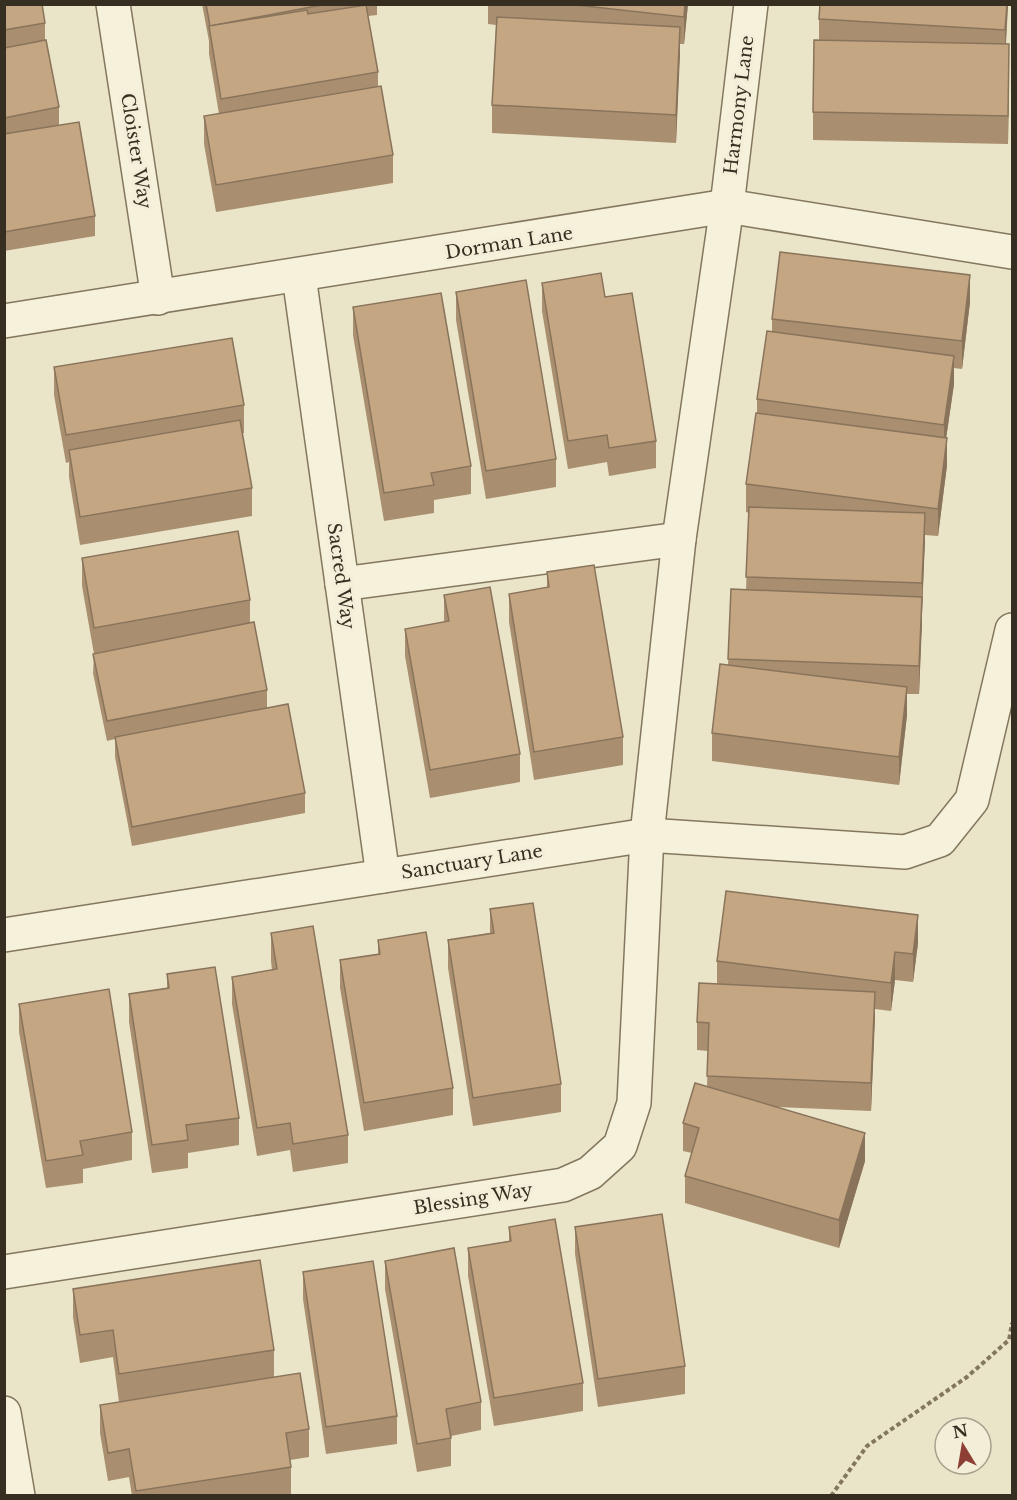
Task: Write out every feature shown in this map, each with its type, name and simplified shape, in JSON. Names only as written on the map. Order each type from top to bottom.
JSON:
[{"type":"street","name":"Cloister Way","points":[[113,4],[158,298]]},
{"type":"street","name":"Harmony Lane","points":[[679,539],[728,206],[751,4]]},
{"type":"street","name":"Dorman Lane","points":[[4,321],[299,276],[728,206],[1012,252]]},
{"type":"street","name":"Sacred Way","points":[[299,276],[383,876]]},
{"type":"street","points":[[342,584],[679,539]]},
{"type":"street","name":"Blessing Way","points":[[4,1272],[562,1185],[590,1173],[620,1146],[633,1103],[647,835],[679,539]]},
{"type":"street","name":"Sanctuary Lane","points":[[4,935],[647,835],[905,852],[940,840],[972,800],[1012,630]]},
{"type":"street","points":[[4,1413],[18,1496]]},
{"type":"path","points":[[831,1496],[867,1446],[967,1377],[1009,1340],[1012,1323]]},
{"type":"building","points":[[4,4],[42,4],[45,23],[4,30]]},
{"type":"building","points":[[206,4],[327,4],[210,26]]},
{"type":"building","points":[[567,4],[685,4],[684,17]]},
{"type":"building","points":[[820,4],[1007,4],[1005,30],[819,19]]},
{"type":"building","points":[[366,5],[378,72],[221,99],[209,26],[307,10],[308,14]]},
{"type":"building","points":[[497,17],[680,27],[676,115],[492,105]]},
{"type":"building","points":[[46,40],[59,107],[4,118],[4,48]]},
{"type":"building","points":[[814,40],[1009,44],[1008,116],[813,112]]},
{"type":"building","points":[[381,86],[393,155],[216,185],[204,116]]},
{"type":"building","points":[[79,122],[95,216],[4,232],[4,134]]},
{"type":"building","points":[[780,252],[970,275],[962,341],[772,319]]},
{"type":"building","points":[[601,273],[605,297],[632,293],[656,441],[609,448],[607,435],[568,441],[542,283]]},
{"type":"building","points":[[526,280],[556,459],[486,471],[456,292]]},
{"type":"building","points":[[441,293],[471,466],[431,473],[434,485],[384,493],[353,307]]},
{"type":"building","points":[[767,331],[954,356],[944,425],[757,399]]},
{"type":"building","points":[[232,338],[244,405],[66,435],[54,367]]},
{"type":"building","points":[[756,413],[947,438],[938,509],[746,484]]},
{"type":"building","points":[[240,420],[252,488],[80,517],[69,450]]},
{"type":"building","points":[[749,507],[925,513],[922,583],[746,577]]},
{"type":"building","points":[[238,531],[250,600],[94,628],[82,558]]},
{"type":"building","points":[[594,565],[623,737],[534,752],[509,594],[549,587],[547,572]]},
{"type":"building","points":[[490,587],[520,754],[430,770],[405,629],[449,621],[444,595]]},
{"type":"building","points":[[731,589],[922,597],[919,666],[728,659]]},
{"type":"building","points":[[254,622],[267,690],[107,721],[93,654]]},
{"type":"building","points":[[720,664],[907,687],[899,757],[712,733]]},
{"type":"building","points":[[288,704],[305,793],[132,827],[115,737]]},
{"type":"building","points":[[726,891],[918,915],[913,954],[895,952],[891,983],[717,961]]},
{"type":"building","points":[[533,903],[561,1084],[473,1098],[448,940],[494,933],[490,909]]},
{"type":"building","points":[[313,926],[348,1135],[293,1144],[290,1123],[257,1128],[232,977],[277,969],[271,933]]},
{"type":"building","points":[[426,932],[453,1088],[364,1103],[340,960],[380,954],[378,940]]},
{"type":"building","points":[[215,967],[239,1118],[186,1125],[188,1140],[152,1145],[129,994],[169,988],[167,974]]},
{"type":"building","points":[[699,983],[875,992],[871,1083],[707,1076],[709,1023],[697,1022]]},
{"type":"building","points":[[109,989],[132,1132],[80,1141],[83,1155],[46,1161],[19,1004]]},
{"type":"building","points":[[695,1083],[865,1133],[839,1220],[685,1176],[699,1128],[683,1123]]},
{"type":"building","points":[[662,1214],[685,1366],[598,1379],[575,1227]]},
{"type":"building","points":[[555,1219],[583,1383],[494,1398],[468,1248],[511,1241],[509,1227]]},
{"type":"building","points":[[454,1248],[481,1402],[446,1409],[451,1438],[417,1444],[385,1261]]},
{"type":"building","points":[[260,1260],[274,1350],[119,1374],[113,1330],[80,1335],[73,1289]]},
{"type":"building","points":[[373,1261],[397,1416],[326,1427],[303,1272]]},
{"type":"building","points":[[300,1373],[309,1429],[286,1433],[291,1467],[136,1491],[129,1449],[108,1453],[100,1405]]}]
